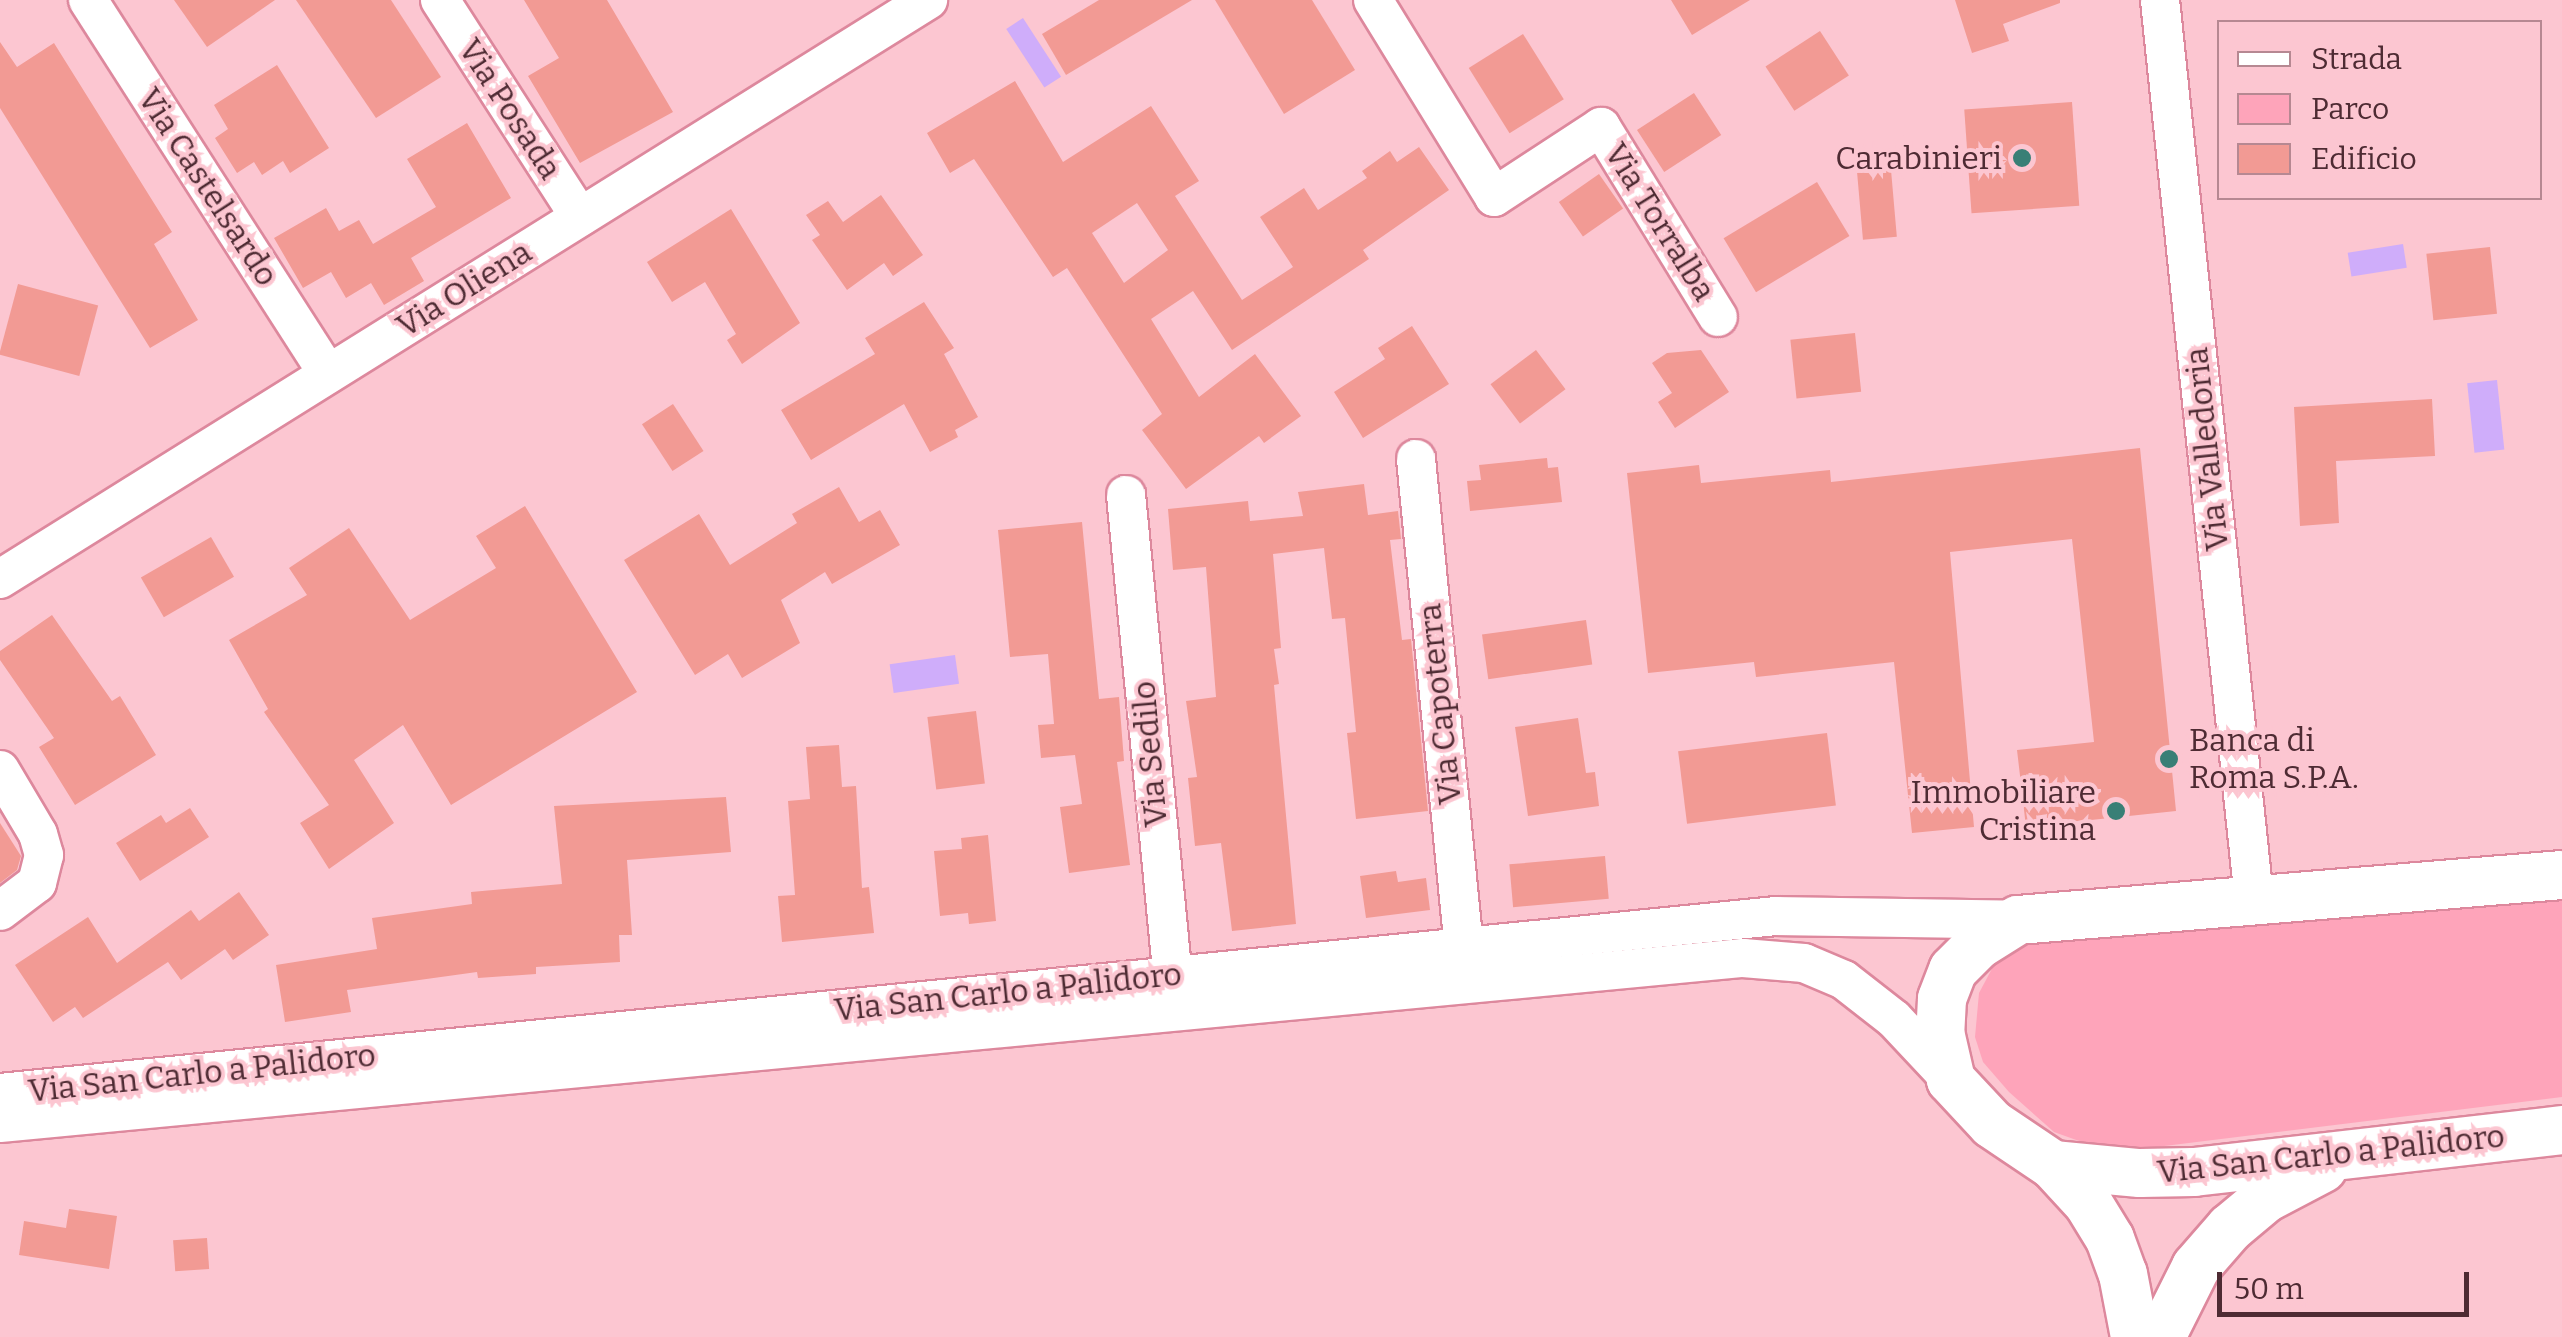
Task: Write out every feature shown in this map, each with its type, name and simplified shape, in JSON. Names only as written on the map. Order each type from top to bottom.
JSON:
[{"type":"street","name":"Via Castelsardo","points":[[88,0],[328,374]]},
{"type":"street","name":"Via Posada","points":[[440,0],[580,217]]},
{"type":"street","name":"Via Oliena","points":[[0,579],[928,0]]},
{"type":"street","name":"Via Torralba","points":[[1373,0],[1494,197],[1601,127],[1718,316]]},
{"type":"street","name":"Via Valledoria","points":[[2160,0],[2254,899]]},
{"type":"street","name":"Via Capoterra","points":[[1416,459],[1464,949]]},
{"type":"street","name":"Via Sedilo","points":[[1126,495],[1170,976],[1178,1013]]},
{"type":"street","points":[[0,770],[38,834],[44,855],[37,883],[0,911]]},
{"type":"street","name":"Via San Carlo a Palidoro","points":[[0,1093],[1776,916],[2018,920],[2562,874]]},
{"type":"street","name":"Via San Carlo a Palidoro","points":[[1951,1080],[1940,1032],[1946,982],[1978,945],[2018,920]]},
{"type":"street","name":"Via San Carlo a Palidoro","points":[[0,1123],[1744,958],[1784,960],[1824,971],[1878,1004],[1992,1124],[2054,1164],[2114,1172],[2194,1172],[2562,1130]]},
{"type":"street","points":[[2161,1337],[2196,1266],[2230,1228],[2288,1184],[2349,1156]]},
{"type":"street","points":[[2054,1164],[2088,1203],[2110,1239],[2123,1274],[2135,1337]]},
{"type":"green space","points":[[2562,892],[2562,1097],[2140,1149],[2093,1146],[2054,1132],[2009,1092],[1983,1062],[1975,1037],[1979,993],[2002,950],[2028,942]]},
{"type":"shaded area","points":[[1023,18],[1061,77],[1044,88],[1006,29]]},
{"type":"shaded area","points":[[2403,244],[2407,268],[2351,276],[2348,253]]},
{"type":"shaded area","points":[[2497,380],[2504,450],[2474,453],[2467,383]]},
{"type":"shaded area","points":[[955,655],[959,684],[894,693],[890,664]]},
{"type":"building","points":[[174,0],[275,0],[207,47]]},
{"type":"building","points":[[296,0],[391,0],[441,77],[376,118]]},
{"type":"building","points":[[524,0],[607,0],[673,112],[580,163],[528,76],[559,58]]},
{"type":"building","points":[[1099,0],[1192,0],[1066,75],[1042,34]]},
{"type":"building","points":[[1215,0],[1312,0],[1355,70],[1284,114]]},
{"type":"building","points":[[1671,0],[1750,0],[1692,35]]},
{"type":"building","points":[[1955,0],[2060,3],[2003,24],[2009,41],[1972,53]]},
{"type":"building","points":[[1820,31],[1849,75],[1794,111],[1765,66]]},
{"type":"building","points":[[1523,34],[1564,99],[1510,133],[1469,68]]},
{"type":"building","points":[[0,42],[17,67],[54,43],[172,232],[154,244],[198,320],[150,348],[0,108]]},
{"type":"building","points":[[277,65],[329,148],[290,173],[283,161],[262,175],[254,162],[237,173],[215,138],[228,129],[214,105]]},
{"type":"building","points":[[1015,81],[1063,162],[1151,106],[1199,181],[1175,196],[1242,300],[1293,267],[1260,217],[1304,188],[1318,210],[1367,178],[1362,171],[1390,151],[1397,162],[1419,147],[1449,190],[1363,250],[1369,259],[1232,350],[1193,291],[1151,319],[1199,397],[1255,354],[1301,416],[1264,443],[1259,436],[1186,489],[1142,430],[1162,414],[1067,268],[1053,277],[974,159],[950,173],[927,133]],"holes":[[[1137,203],[1168,250],[1124,283],[1092,233]]]},
{"type":"building","points":[[1694,93],[1721,135],[1664,172],[1637,130]]},
{"type":"building","name":"Carabinieri","points":[[2072,102],[2079,206],[1972,213],[1964,110]]},
{"type":"building","points":[[467,123],[511,198],[411,258],[424,281],[384,305],[371,283],[346,298],[331,272],[303,288],[274,238],[326,208],[339,231],[359,220],[373,244],[436,207],[407,159]]},
{"type":"building","points":[[1891,170],[1897,237],[1863,240],[1857,173]]},
{"type":"building","points":[[1599,174],[1623,208],[1583,237],[1559,202]]},
{"type":"building","points":[[1817,182],[1849,236],[1756,292],[1724,238]]},
{"type":"building","points":[[881,195],[923,255],[893,276],[884,263],[847,290],[812,240],[820,235],[806,215],[828,201],[843,222]]},
{"type":"building","points":[[731,209],[800,323],[742,364],[727,340],[736,334],[705,282],[672,302],[647,262]]},
{"type":"building","points":[[2490,247],[2497,314],[2433,320],[2426,254]]},
{"type":"building","points":[[18,284],[98,305],[79,376],[0,355]]},
{"type":"building","points":[[924,302],[954,348],[944,354],[978,417],[955,430],[958,437],[930,452],[904,404],[811,460],[781,410],[875,354],[865,338]]},
{"type":"building","points":[[1412,326],[1449,384],[1363,438],[1334,392],[1385,359],[1378,348]]},
{"type":"building","points":[[1855,333],[1861,392],[1797,398],[1790,340]]},
{"type":"building","points":[[1536,350],[1565,389],[1520,423],[1490,384]]},
{"type":"building","points":[[1701,350],[1729,392],[1675,428],[1658,402],[1672,393],[1652,363],[1667,353]]},
{"type":"building","points":[[2432,399],[2435,456],[2336,461],[2339,523],[2300,526],[2294,407]]},
{"type":"building","points":[[673,404],[703,451],[672,471],[642,424]]},
{"type":"building","points":[[2140,448],[2176,811],[2026,827],[2017,750],[2094,742],[2072,539],[1950,552],[1974,827],[1912,833],[1894,662],[1756,677],[1754,662],[1648,673],[1627,473],[1699,465],[1701,483],[1830,470],[1831,482]]},
{"type":"building","points":[[1547,458],[1548,468],[1558,467],[1562,502],[1470,511],[1467,481],[1481,480],[1479,465]]},
{"type":"building","points":[[1364,484],[1368,515],[1398,511],[1401,539],[1390,540],[1402,640],[1411,639],[1428,811],[1356,819],[1347,733],[1356,732],[1345,618],[1332,619],[1324,548],[1273,554],[1281,648],[1274,649],[1279,684],[1274,685],[1296,924],[1232,931],[1221,843],[1195,846],[1188,778],[1197,777],[1186,701],[1216,697],[1206,567],[1173,570],[1168,509],[1248,501],[1250,521],[1303,516],[1298,492]]},
{"type":"building","points":[[839,487],[859,522],[880,510],[900,545],[832,584],[825,572],[781,600],[800,643],[742,678],[728,654],[695,675],[624,560],[699,514],[730,565],[797,523],[792,514]]},
{"type":"building","points":[[525,506],[637,692],[451,805],[403,725],[354,760],[394,823],[329,869],[300,823],[329,805],[264,712],[268,709],[229,640],[307,595],[289,568],[349,528],[410,620],[496,568],[476,536]]},
{"type":"building","points":[[1082,522],[1099,699],[1119,697],[1124,761],[1117,762],[1130,865],[1069,873],[1060,807],[1082,804],[1075,755],[1041,758],[1038,725],[1054,724],[1048,654],[1010,657],[998,530]]},
{"type":"building","points":[[211,537],[234,577],[164,617],[141,578]]},
{"type":"building","points":[[52,615],[112,701],[120,696],[156,755],[75,805],[39,747],[54,738],[0,660],[0,651]]},
{"type":"building","points":[[1586,620],[1592,665],[1488,679],[1482,635]]},
{"type":"building","points":[[976,711],[985,783],[936,789],[927,717]]},
{"type":"building","points":[[1578,718],[1586,773],[1595,772],[1599,806],[1528,816],[1515,727]]},
{"type":"building","points":[[1827,733],[1836,805],[1687,824],[1678,751]]},
{"type":"building","points":[[839,745],[842,787],[856,786],[862,888],[869,887],[874,933],[782,942],[778,896],[795,895],[788,801],[810,799],[806,747]]},
{"type":"building","points":[[726,797],[731,852],[627,860],[632,935],[619,935],[620,962],[536,967],[536,974],[478,978],[477,972],[347,990],[351,1012],[285,1022],[276,965],[377,949],[372,918],[472,904],[471,892],[562,884],[554,806]]},
{"type":"building","points":[[190,808],[209,837],[140,881],[116,843],[161,815],[166,823]]},
{"type":"building","points":[[0,823],[21,856],[17,870],[0,883]]},
{"type":"building","points":[[988,835],[996,921],[969,924],[968,913],[940,916],[934,851],[962,849],[961,838]]},
{"type":"building","points":[[1605,856],[1609,899],[1513,907],[1509,864]]},
{"type":"building","points":[[1396,871],[1398,882],[1426,878],[1430,910],[1366,918],[1360,876]]},
{"type":"building","points":[[239,892],[269,935],[233,960],[225,949],[181,980],[168,962],[83,1018],[75,1007],[53,1022],[15,965],[88,917],[117,963],[191,910],[199,921]]},
{"type":"building","points":[[69,1209],[117,1216],[109,1269],[19,1255],[24,1221],[66,1228]]},
{"type":"building","points":[[207,1238],[209,1269],[175,1271],[173,1240]]},
{"type":"place","name":"Carabinieri","points":[[2022,158]]},
{"type":"place","name":"Banca di Roma S.P.A.","points":[[2169,759]]},
{"type":"place","name":"Immobiliare Cristina","points":[[2116,811]]}]
